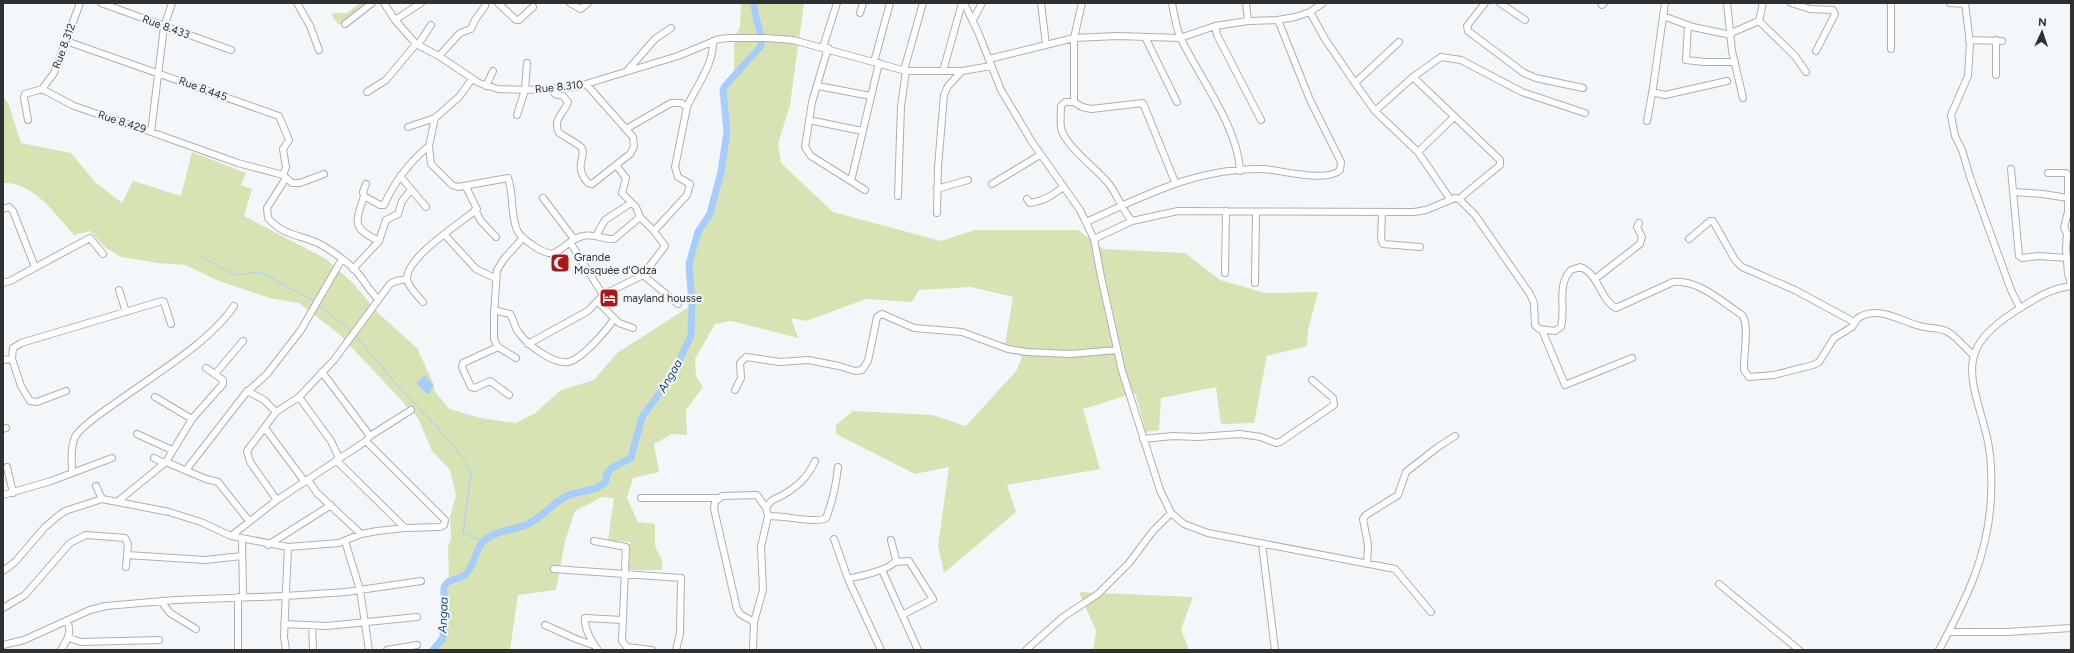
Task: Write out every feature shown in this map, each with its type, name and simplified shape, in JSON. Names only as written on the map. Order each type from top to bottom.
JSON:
[{"type":"street","name":"Rue 8.312","points":[[42,89],[57,68],[80,3]]},
{"type":"street","name":"Rue 8.433","points":[[101,3],[231,50]]},
{"type":"street","name":"Rue 8.429","points":[[42,89],[74,106],[151,132],[164,27],[172,3]]},
{"type":"street","points":[[297,3],[310,26],[319,50]]},
{"type":"street","points":[[345,24],[372,3]]},
{"type":"street","name":"Rue 8.310","points":[[384,3],[395,20],[417,44],[439,56],[472,79],[486,86],[498,89],[553,89],[587,85],[627,71],[682,55],[713,41],[729,38],[793,40],[905,71],[962,70],[991,66]]},
{"type":"street","points":[[395,20],[421,3]]},
{"type":"street","points":[[498,3],[516,20],[519,20],[533,7]]},
{"type":"street","points":[[570,3],[581,9],[588,3]]},
{"type":"street","points":[[837,3],[809,120],[805,140],[806,151],[811,156],[865,190]]},
{"type":"street","points":[[860,13],[863,3]]},
{"type":"street","points":[[850,181],[871,96],[876,62],[890,3]]},
{"type":"street","points":[[898,196],[901,106],[905,71],[923,3]]},
{"type":"street","points":[[963,3],[973,20],[1001,90],[1040,155],[1063,186],[1086,222],[1094,239],[1117,350],[1143,439],[1160,490],[1171,513],[1184,524],[1208,533],[1399,571],[1431,612]]},
{"type":"street","points":[[944,70],[963,3]]},
{"type":"street","points":[[973,20],[982,3]]},
{"type":"street","points":[[1041,3],[1046,45]]},
{"type":"street","points":[[1074,102],[1074,38],[1082,3]]},
{"type":"street","points":[[1172,3],[1180,38],[1205,82],[1236,144],[1239,155],[1240,171]]},
{"type":"street","points":[[1246,3],[1248,21]]},
{"type":"street","points":[[989,59],[1074,38],[1180,38],[1215,26],[1248,21],[1278,20],[1310,12],[1323,3]]},
{"type":"street","points":[[1486,3],[1467,26],[1468,31],[1524,73],[1536,78],[1583,88]]},
{"type":"street","points":[[1500,3],[1525,20]]},
{"type":"street","points":[[1647,121],[1665,3]]},
{"type":"street","points":[[1727,3],[1735,62],[1743,98]]},
{"type":"street","points":[[1759,21],[1763,3]]},
{"type":"street","points":[[1791,3],[1810,9],[1833,10],[1835,14],[1816,51]]},
{"type":"street","points":[[1890,3],[1890,48]]},
{"type":"street","points":[[1950,3],[1965,3],[1969,40],[1968,76],[1952,115],[1955,136],[1962,150],[1970,177],[2011,290],[2020,308]]},
{"type":"street","points":[[439,56],[460,33],[469,32],[474,20],[485,4]]},
{"type":"street","points":[[1310,12],[1325,39],[1375,111],[1418,152],[1450,198]]},
{"type":"street","points":[[1663,16],[1688,25],[1731,34],[1759,21]]},
{"type":"street","points":[[1086,222],[1175,182],[1240,171],[1262,169],[1326,175],[1338,172],[1342,166],[1310,100],[1278,20]]},
{"type":"street","points":[[1759,21],[1795,56],[1806,72]]},
{"type":"street","points":[[367,92],[386,80],[431,25]]},
{"type":"street","points":[[1688,25],[1686,60],[1704,62],[1735,62]]},
{"type":"street","points":[[1215,26],[1217,35],[1261,120]]},
{"type":"street","points":[[627,71],[655,39],[671,28]]},
{"type":"street","points":[[1145,37],[1177,102]]},
{"type":"street","points":[[1969,40],[1999,40],[1996,75]]},
{"type":"street","name":"Rue 8.445","points":[[66,41],[279,116],[288,140],[283,149],[286,167],[284,176]]},
{"type":"street","points":[[654,231],[672,213],[690,190],[690,184],[678,177],[675,166],[687,107],[709,63],[712,54],[713,41]]},
{"type":"street","points":[[1355,83],[1400,42]]},
{"type":"street","points":[[1375,111],[1413,77],[1441,57],[1461,60],[1522,92],[1585,113]]},
{"type":"street","points":[[517,115],[524,90],[527,63]]},
{"type":"street","points":[[937,212],[937,189],[944,95],[962,70]]},
{"type":"street","points":[[486,86],[493,71]]},
{"type":"street","points":[[1413,77],[1500,160],[1500,165],[1459,199]]},
{"type":"street","points":[[408,127],[435,118],[459,97],[472,79]]},
{"type":"street","points":[[1652,92],[1665,95],[1727,81]]},
{"type":"street","points":[[553,89],[554,94],[567,99],[567,104],[556,125],[559,133],[581,147],[582,151],[580,164],[582,177],[588,183],[592,184],[630,154],[634,147],[633,137],[587,85]]},
{"type":"street","points":[[818,86],[871,96]]},
{"type":"street","points":[[28,120],[24,98],[25,94],[42,89]]},
{"type":"street","points":[[1132,221],[1107,182],[1077,152],[1062,132],[1061,106],[1065,102],[1074,102],[1082,107],[1091,109],[1143,103],[1175,182]]},
{"type":"street","points":[[626,129],[672,103],[681,103],[687,107]]},
{"type":"street","points":[[1418,152],[1454,117]]},
{"type":"street","points":[[435,118],[429,146],[430,163],[439,174],[452,185],[466,187],[508,178],[513,219],[522,239],[552,253],[572,241],[584,236],[614,239],[640,217]]},
{"type":"street","points":[[809,120],[862,131]]},
{"type":"street","points":[[151,132],[238,163],[284,176],[292,183],[300,183],[324,174]]},
{"type":"street","points":[[364,196],[383,206],[400,176],[410,163],[429,146]]},
{"type":"street","points":[[992,184],[1040,155]]},
{"type":"street","points":[[528,344],[550,330],[578,317],[598,302],[603,295],[643,275],[665,246],[654,231],[640,217],[636,207],[622,193],[626,178],[616,165]]},
{"type":"street","points":[[2011,169],[2014,192],[2015,223],[2020,258],[2039,256],[2068,258]]},
{"type":"street","points":[[2048,172],[2068,174],[2067,217],[2064,225],[2067,234],[2065,245],[2071,283]]},
{"type":"street","points":[[284,176],[266,208],[268,218],[286,232],[324,246],[342,259],[353,269],[366,288],[378,299]]},
{"type":"street","points":[[400,176],[426,207]]},
{"type":"street","points":[[937,189],[968,180]]},
{"type":"street","points":[[366,184],[358,218],[359,228],[361,232],[379,241]]},
{"type":"street","points":[[1027,198],[1030,203],[1039,202],[1053,195],[1063,186]]},
{"type":"street","points":[[407,280],[411,264],[475,210],[477,205],[466,187]]},
{"type":"street","points":[[353,269],[379,241],[386,220],[398,214],[402,201],[411,190]]},
{"type":"street","points":[[2014,192],[2043,194],[2068,198]]},
{"type":"street","points":[[543,198],[572,241],[603,295]]},
{"type":"street","points":[[1094,239],[1132,221],[1178,211],[1420,212],[1450,198],[1459,199],[1475,215],[1530,294],[1534,303],[1535,325],[1542,330],[1555,331],[1561,328],[1562,290],[1567,274],[1571,270],[1580,267],[1585,268],[1595,279],[1609,302],[1616,308],[1673,282],[1687,282],[1698,287],[1744,318],[1746,327],[1744,370],[1749,377],[1774,376],[1819,362],[1834,338],[1852,327],[1854,322],[1866,315],[1887,314],[1918,326],[1947,332],[1973,355]]},
{"type":"street","points":[[596,236],[605,220],[631,203]]},
{"type":"street","points":[[3,209],[8,207],[13,211],[35,267]]},
{"type":"street","points":[[475,210],[481,221],[496,237]]},
{"type":"street","points":[[1225,273],[1226,211]]},
{"type":"street","points":[[1255,283],[1256,212]]},
{"type":"street","points":[[1382,213],[1381,238],[1383,244],[1420,247]]},
{"type":"street","points":[[1689,239],[1710,221],[1713,221],[1735,260],[1742,267],[1795,290],[1854,322]]},
{"type":"street","points":[[1595,279],[1640,244],[1642,237],[1638,227],[1639,223]]},
{"type":"street","points":[[445,235],[476,269],[495,278]]},
{"type":"street","points":[[3,283],[10,281],[90,238],[103,254]]},
{"type":"street","points":[[516,358],[498,347],[493,332],[495,278],[500,264],[522,239]]},
{"type":"street","points":[[186,470],[247,391],[262,379],[276,362],[319,301],[342,259]]},
{"type":"street","points":[[643,275],[678,304]]},
{"type":"street","points":[[277,500],[246,455],[246,451],[276,412],[299,396],[340,353],[390,284],[396,281],[407,280]]},
{"type":"street","points":[[407,280],[423,302]]},
{"type":"street","points":[[1939,650],[1975,578],[1989,515],[1990,469],[1986,435],[1972,385],[1971,367],[1973,355],[1992,329],[2020,308],[2048,291],[2071,286]]},
{"type":"street","points":[[119,290],[126,312]]},
{"type":"street","points":[[66,391],[37,402],[30,401],[21,386],[12,359],[13,348],[21,343],[163,302],[171,324]]},
{"type":"street","points":[[598,302],[614,319],[624,326],[633,328]]},
{"type":"street","points":[[72,473],[73,446],[76,437],[81,431],[103,412],[217,327],[234,306]]},
{"type":"street","points":[[494,310],[510,314],[517,330],[528,344],[540,353],[569,362],[591,346],[608,329],[614,319]]},
{"type":"street","points":[[735,390],[741,378],[740,363],[746,358],[780,362],[808,360],[839,366],[855,372],[862,370],[868,361],[877,317],[882,314],[914,328],[962,332],[1008,349],[1027,352],[1070,354],[1117,350]]},
{"type":"street","points":[[1542,330],[1565,385],[1632,358]]},
{"type":"street","points":[[215,374],[242,341]]},
{"type":"street","points":[[498,347],[463,363],[462,367],[471,388],[475,388],[490,381],[509,395]]},
{"type":"street","points":[[3,360],[12,359]]},
{"type":"street","points":[[117,502],[165,462],[192,419],[223,384],[223,380],[206,368]]},
{"type":"street","points":[[3,571],[15,562],[44,527],[58,516],[65,511],[102,499],[169,512],[202,522],[231,536],[268,545],[288,547],[345,541],[361,534],[404,528],[440,527],[444,525],[445,520],[368,439],[322,372]]},
{"type":"street","points":[[1143,439],[1173,436],[1198,437],[1240,434],[1252,435],[1276,443],[1280,442],[1334,405],[1333,398],[1312,380]]},
{"type":"street","points":[[247,391],[264,400],[276,412]]},
{"type":"street","points":[[299,396],[331,441],[338,459],[404,528]]},
{"type":"street","points":[[155,397],[192,419]]},
{"type":"street","points":[[231,536],[277,500],[411,410]]},
{"type":"street","points":[[265,428],[306,481],[361,534]]},
{"type":"street","points":[[137,434],[172,450]]},
{"type":"street","points":[[1367,564],[1368,545],[1363,519],[1366,515],[1398,495],[1406,472],[1438,447],[1455,436]]},
{"type":"street","points":[[3,495],[72,473],[112,458]]},
{"type":"street","points":[[154,458],[206,479],[218,482],[249,521]]},
{"type":"street","points":[[766,508],[772,499],[782,495],[809,475],[815,461]]},
{"type":"street","points":[[7,467],[13,493]]},
{"type":"street","points":[[768,516],[786,516],[818,521],[826,518],[836,488],[838,467]]},
{"type":"street","points":[[96,486],[102,499]]},
{"type":"street","points":[[641,498],[717,498],[722,496],[757,495],[766,508],[768,516],[761,547],[763,590],[754,622],[753,650]]},
{"type":"street","points":[[717,498],[714,509],[735,603],[740,614],[754,622]]},
{"type":"street","points":[[268,545],[331,505]]},
{"type":"street","points":[[1026,650],[1063,617],[1098,594],[1129,563],[1153,531],[1171,513]]},
{"type":"street","points":[[3,608],[25,595],[66,547],[86,535],[123,536],[127,540],[126,567]]},
{"type":"street","points":[[238,650],[242,539]]},
{"type":"street","points":[[834,539],[848,579],[881,650]]},
{"type":"street","points":[[891,540],[895,562]]},
{"type":"street","points":[[345,541],[360,590],[368,650]]},
{"type":"street","points":[[594,541],[625,546],[626,574],[622,641],[624,645],[633,649],[652,650]]},
{"type":"street","points":[[1262,544],[1275,650]]},
{"type":"street","points":[[286,650],[284,624],[288,547]]},
{"type":"street","points":[[127,555],[205,560],[242,556]]},
{"type":"street","points":[[848,579],[882,570],[895,562],[909,560],[933,599],[902,615]]},
{"type":"street","points":[[554,568],[681,578],[680,633],[676,650]]},
{"type":"street","points":[[882,570],[918,650]]},
{"type":"street","points":[[3,645],[24,640],[90,610],[106,606],[161,601],[285,596],[360,590],[421,581]]},
{"type":"street","points":[[1719,584],[1800,650]]},
{"type":"street","points":[[161,601],[170,613],[196,629]]},
{"type":"street","points":[[284,624],[312,626],[417,617]]},
{"type":"street","points":[[593,645],[585,624],[585,618],[623,620]]},
{"type":"street","points":[[60,650],[69,638],[70,630],[67,620]]},
{"type":"street","points":[[545,625],[593,645],[598,650]]},
{"type":"street","points":[[312,626],[313,648]]},
{"type":"street","points":[[1949,632],[2008,632],[2071,628]]},
{"type":"street","points":[[69,638],[81,642],[159,640]]},
{"type":"street","points":[[387,650],[417,645]]},
{"type":"green space","points":[[360,3],[366,3],[366,7],[342,24],[338,24],[332,16],[333,13],[347,13]]},
{"type":"green space","points":[[741,3],[804,3],[790,105],[778,144],[781,163],[833,212],[941,241],[975,230],[1078,230],[1103,249],[1185,253],[1220,280],[1265,293],[1318,292],[1308,330],[1307,346],[1267,356],[1254,423],[1221,424],[1216,387],[1161,398],[1159,430],[1146,432],[1135,393],[1083,409],[1100,469],[1007,485],[1016,512],[944,573],[938,546],[949,467],[915,474],[836,434],[836,425],[853,411],[932,415],[966,426],[1017,370],[1022,357],[1005,344],[1013,297],[971,287],[919,290],[912,302],[866,299],[806,321],[791,318],[798,338],[731,321],[715,324],[695,359],[696,376],[703,387],[686,410],[687,435],[672,434],[654,444],[659,472],[633,478],[627,498],[638,522],[655,524],[655,546],[662,560],[662,570],[629,570],[630,542],[608,540],[614,498],[602,497],[575,511],[565,541],[556,590],[518,595],[510,650],[433,650],[443,638],[444,587],[449,580],[448,547],[451,538],[450,517],[456,495],[450,470],[432,451],[418,418],[339,334],[299,303],[269,298],[219,281],[185,265],[157,263],[121,257],[105,247],[90,231],[74,235],[52,209],[34,193],[24,187],[3,183],[3,96],[9,105],[21,143],[71,153],[96,183],[122,203],[133,181],[181,196],[192,152],[246,173],[241,185],[252,189],[244,216],[326,259],[353,283],[378,313],[417,348],[434,385],[434,390],[449,409],[481,418],[516,423],[535,413],[561,390],[594,380],[617,353],[692,305],[689,264],[698,232],[710,214],[721,172],[727,132],[723,90],[734,76],[734,38],[740,27]]},
{"type":"green space","points":[[1079,592],[1193,597],[1181,629],[1189,650],[1093,650],[1096,631]]},
{"type":"water","points":[[425,375],[433,385],[430,393],[427,394],[416,383]]},
{"type":"waterway","name":"Angaa","points":[[433,650],[443,638],[444,587],[451,580],[460,578],[466,574],[472,565],[483,541],[497,533],[528,524],[567,496],[598,487],[606,481],[607,474],[611,468],[631,458],[642,417],[670,379],[691,336],[692,305],[689,264],[698,232],[710,214],[721,172],[727,132],[723,90],[761,46],[761,36],[755,14],[754,3]]},
{"type":"waterway","points":[[201,257],[235,275],[260,272],[314,301]]},
{"type":"waterway","points":[[318,305],[352,331]]},
{"type":"waterway","points":[[355,335],[397,385],[439,429],[466,462],[471,473],[463,533],[483,542]]},
{"type":"place","name":"Grande Mosquée d'Odza","points":[[560,263]]},
{"type":"place","name":"mayland housse","points":[[609,298]]}]
